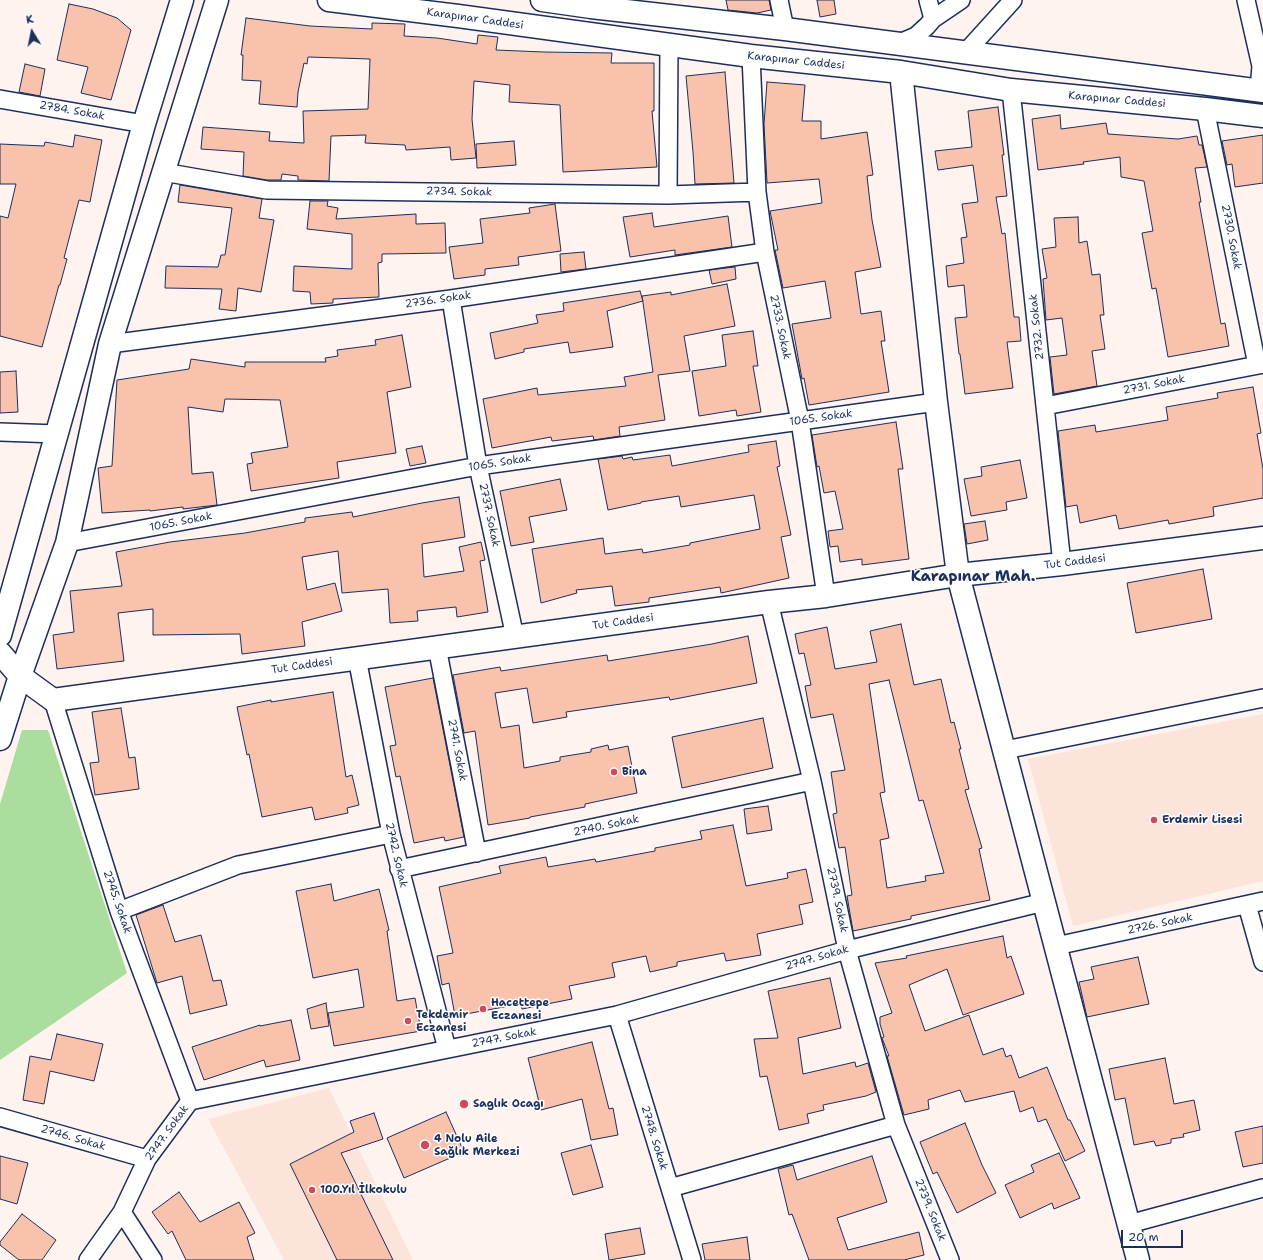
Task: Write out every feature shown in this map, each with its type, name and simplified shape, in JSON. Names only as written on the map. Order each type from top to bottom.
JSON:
[{"type":"main road","points":[[0,635],[144,124],[182,0]]},
{"type":"main road","points":[[0,739],[20,676],[67,543],[110,344],[217,0]]},
{"type":"main road","name":"Karapınar Caddesi","points":[[329,0],[751,56],[901,72],[1012,90],[1206,108],[1263,116]]},
{"type":"main road","points":[[542,0],[591,3],[966,53],[1261,90]]},
{"type":"main road","points":[[901,72],[936,402],[958,575],[1130,1224],[1138,1260]]},
{"type":"main road","name":"Tut Caddesi","points":[[53,700],[769,602],[826,596],[958,575],[1062,564],[1263,538]]},
{"type":"main road","points":[[0,653],[20,676],[53,700]]},
{"type":"street","points":[[779,0],[785,29]]},
{"type":"street","points":[[928,0],[933,19]]},
{"type":"street","points":[[897,44],[916,36],[933,19],[961,0]]},
{"type":"street","points":[[966,53],[1013,0]]},
{"type":"street","points":[[1246,0],[1261,66],[1261,90]]},
{"type":"street","points":[[668,194],[669,45]]},
{"type":"street","name":"2733. Sokak","points":[[751,56],[757,192],[765,252],[800,421],[826,596]]},
{"type":"street","name":"2732. Sokak","points":[[1012,90],[1062,564]]},
{"type":"street","name":"2784. Sokak","points":[[0,99],[144,124]]},
{"type":"street","name":"2730. Sokak","points":[[1206,108],[1260,364]]},
{"type":"street","name":"2734. Sokak","points":[[163,172],[267,190],[668,194],[757,192]]},
{"type":"street","name":"2736. Sokak","points":[[110,344],[451,299],[765,252]]},
{"type":"street","name":"2737. Sokak","points":[[451,299],[478,466],[515,637]]},
{"type":"street","name":"2731. Sokak","points":[[1045,406],[1260,364]]},
{"type":"street","name":"1065. Sokak","points":[[67,543],[478,466],[936,402]]},
{"type":"street","points":[[0,432],[57,434]]},
{"type":"street","name":"2739. Sokak","points":[[769,602],[812,781],[847,950],[896,1124],[950,1260]]},
{"type":"street","name":"2741. Sokak","points":[[437,647],[477,854]]},
{"type":"street","name":"2742. Sokak","points":[[357,658],[399,869],[447,1049]]},
{"type":"street","points":[[1004,750],[1263,698]]},
{"type":"street","name":"2745. Sokak","points":[[53,700],[119,912],[190,1100]]},
{"type":"street","name":"2740. Sokak","points":[[399,869],[477,854],[812,781]]},
{"type":"street","points":[[119,912],[238,865],[391,834]]},
{"type":"street","name":"2747. Sokak","points":[[88,1260],[122,1212],[147,1159],[190,1100],[617,1015],[847,950],[1044,902]]},
{"type":"street","points":[[1255,903],[1263,962]]},
{"type":"street","name":"2726. Sokak","points":[[1056,946],[1255,903]]},
{"type":"street","name":"2748. Sokak","points":[[617,1015],[692,1260]]},
{"type":"street","name":"2746. Sokak","points":[[0,1117],[147,1159]]},
{"type":"street","points":[[670,1188],[896,1124]]},
{"type":"street","points":[[1130,1224],[1263,1188]]},
{"type":"street","points":[[122,1212],[153,1260]]},
{"type":"shaded area","name":"Erdemir Lisesi","points":[[1263,714],[1263,881],[1073,926],[1028,759]]},
{"type":"shaded area","name":"100.Yıl İlkokulu","points":[[329,1088],[413,1260],[284,1260],[208,1119]]},
{"type":"green space","points":[[22,730],[48,730],[127,973],[0,1060],[0,804]]},
{"type":"building","points":[[726,0],[769,0],[771,10],[757,13],[728,10]]},
{"type":"building","points":[[817,0],[834,0],[836,14],[820,17]]},
{"type":"building","points":[[69,4],[93,9],[117,18],[131,30],[111,100],[81,93],[88,67],[57,60]]},
{"type":"building","points":[[246,18],[310,26],[372,29],[372,23],[405,24],[404,36],[437,38],[477,44],[478,35],[498,37],[496,50],[612,53],[611,63],[654,63],[654,111],[652,111],[657,167],[563,172],[560,105],[509,102],[510,85],[474,81],[472,119],[476,158],[451,160],[450,147],[406,150],[405,145],[365,143],[366,135],[331,136],[329,181],[298,180],[298,176],[282,174],[281,180],[267,180],[243,176],[244,152],[201,149],[203,127],[270,132],[269,141],[304,143],[303,111],[368,109],[370,59],[308,57],[307,64],[304,63],[298,92],[297,107],[259,104],[261,81],[242,80],[243,55],[241,55]]},
{"type":"building","points":[[25,64],[45,69],[40,96],[19,92]]},
{"type":"building","points":[[725,72],[734,183],[695,184],[686,76]]},
{"type":"building","points":[[767,82],[805,85],[802,121],[821,121],[821,139],[867,132],[873,175],[867,176],[872,220],[881,267],[855,272],[861,314],[881,311],[885,341],[881,341],[889,392],[809,405],[804,378],[802,379],[792,324],[831,318],[825,281],[783,288],[775,250],[778,250],[770,211],[822,203],[819,179],[767,183],[764,124]]},
{"type":"building","points":[[998,107],[1007,196],[996,197],[1002,234],[1005,233],[1014,317],[1019,317],[1021,341],[1007,342],[1013,388],[965,394],[955,318],[967,317],[964,285],[948,287],[946,266],[964,263],[961,238],[967,237],[962,204],[978,202],[973,165],[938,170],[935,151],[972,147],[968,111]]},
{"type":"building","points":[[1060,115],[1061,129],[1106,123],[1108,134],[1178,139],[1197,136],[1199,145],[1202,145],[1207,167],[1195,168],[1201,202],[1199,202],[1221,324],[1225,323],[1229,346],[1168,357],[1156,288],[1152,289],[1142,233],[1153,231],[1144,181],[1121,177],[1120,157],[1083,162],[1084,164],[1038,170],[1032,119]]},
{"type":"building","points":[[75,135],[102,140],[90,202],[79,200],[64,258],[67,259],[42,347],[0,336],[0,216],[8,218],[16,184],[0,184],[0,144],[44,146],[45,142],[73,147]]},
{"type":"building","points":[[1263,135],[1263,183],[1235,187],[1232,164],[1227,165],[1222,141]]},
{"type":"building","points":[[514,141],[516,165],[477,168],[476,144]]},
{"type":"building","points":[[180,185],[262,199],[259,218],[274,220],[261,292],[238,288],[236,311],[219,309],[222,289],[165,288],[166,266],[218,267],[221,255],[225,255],[232,208],[178,202]]},
{"type":"building","points":[[310,201],[328,201],[327,206],[338,208],[336,219],[416,214],[416,224],[445,223],[446,253],[382,254],[382,262],[378,263],[379,297],[333,299],[333,303],[311,304],[310,292],[293,291],[294,266],[352,269],[352,234],[307,229]]},
{"type":"building","points":[[555,204],[561,251],[518,257],[519,265],[485,269],[485,275],[454,279],[449,247],[483,243],[480,219],[530,213],[529,208]]},
{"type":"building","points":[[652,213],[654,227],[728,216],[732,247],[675,255],[675,250],[630,257],[623,217]]},
{"type":"building","points":[[1078,217],[1079,243],[1087,241],[1092,275],[1100,274],[1104,315],[1100,315],[1105,349],[1092,351],[1097,386],[1054,394],[1050,357],[1067,355],[1062,318],[1046,320],[1043,279],[1047,278],[1042,249],[1056,247],[1054,218]]},
{"type":"building","points":[[584,252],[586,269],[561,272],[560,254]]},
{"type":"building","points":[[735,267],[736,279],[712,284],[709,270]]},
{"type":"building","points":[[727,284],[735,326],[684,336],[690,371],[658,375],[665,420],[619,427],[620,436],[594,440],[593,436],[552,441],[551,437],[492,448],[483,399],[537,388],[538,395],[626,386],[624,377],[653,372],[642,296],[671,292],[671,295]]},
{"type":"building","points":[[640,291],[643,301],[607,311],[613,347],[570,353],[568,342],[524,349],[524,352],[495,359],[490,333],[538,323],[536,315],[564,311],[563,303]]},
{"type":"building","points":[[753,331],[758,366],[753,366],[761,412],[737,416],[736,410],[699,416],[692,371],[726,366],[722,335]]},
{"type":"building","points":[[402,335],[411,387],[387,392],[396,453],[337,462],[339,478],[251,491],[247,464],[253,463],[251,453],[288,447],[280,400],[225,399],[223,412],[188,407],[192,474],[213,472],[217,505],[183,509],[183,507],[150,511],[102,513],[98,468],[112,466],[117,380],[189,369],[191,359],[245,367],[245,362],[326,362],[325,358],[338,356],[337,350],[376,345],[375,340]]},
{"type":"building","points":[[16,371],[18,412],[0,413],[0,372]]},
{"type":"building","points":[[1253,387],[1261,433],[1257,434],[1263,469],[1263,498],[1213,507],[1214,516],[1169,524],[1168,520],[1119,529],[1116,515],[1080,523],[1077,505],[1066,507],[1058,431],[1095,425],[1096,432],[1168,420],[1166,407],[1218,398],[1217,393]]},
{"type":"building","points":[[896,422],[903,469],[898,469],[909,559],[862,565],[862,559],[840,562],[838,546],[830,547],[828,531],[843,529],[835,491],[824,493],[819,466],[817,467],[812,435]]},
{"type":"building","points":[[776,441],[780,466],[777,467],[791,535],[781,537],[789,578],[721,593],[720,587],[649,598],[649,602],[615,606],[612,586],[576,590],[577,593],[541,603],[532,549],[603,538],[605,554],[642,549],[643,553],[690,545],[690,543],[760,529],[754,495],[681,507],[679,496],[641,502],[608,510],[598,459],[622,456],[623,459],[632,457],[633,460],[670,455],[672,466],[749,452],[748,445]]},
{"type":"building","points":[[422,446],[426,463],[410,466],[406,449]]},
{"type":"building","points":[[1020,460],[1027,498],[1006,502],[1007,510],[971,516],[964,479],[982,476],[981,467]]},
{"type":"building","points":[[560,479],[567,510],[529,517],[534,542],[511,546],[500,491]]},
{"type":"building","points":[[459,497],[465,537],[422,544],[424,577],[464,571],[459,547],[481,542],[485,560],[480,561],[488,612],[457,617],[456,607],[417,611],[418,621],[390,623],[388,589],[342,593],[338,551],[302,557],[307,590],[335,583],[342,611],[302,622],[305,646],[242,654],[240,634],[153,635],[153,609],[118,613],[124,661],[57,669],[53,635],[74,632],[70,591],[122,586],[116,552],[170,542],[245,533],[305,522],[305,518],[352,512],[353,517]]},
{"type":"building","points":[[985,521],[988,540],[967,544],[964,524]]},
{"type":"building","points":[[1203,569],[1212,619],[1136,633],[1127,583]]},
{"type":"building","points":[[901,624],[914,685],[941,679],[951,723],[954,722],[961,749],[959,749],[969,789],[965,790],[982,848],[979,849],[990,900],[911,916],[911,919],[853,931],[847,896],[852,895],[845,847],[839,848],[833,814],[837,813],[831,772],[845,770],[833,714],[811,718],[805,686],[811,685],[804,653],[799,654],[795,634],[827,627],[835,669],[877,662],[870,631]],"holes":[[[889,680],[919,801],[923,800],[944,873],[925,876],[926,881],[887,888],[880,840],[889,838],[880,793],[885,792],[869,684]]]},
{"type":"building","points":[[748,636],[757,683],[670,700],[669,697],[566,712],[567,717],[533,723],[527,688],[495,693],[501,728],[519,725],[524,768],[560,761],[560,757],[591,752],[591,749],[608,745],[609,750],[628,746],[637,793],[585,804],[585,807],[488,825],[475,731],[464,733],[453,675],[500,667],[501,671],[607,655],[608,661],[712,644]]},
{"type":"building","points":[[433,678],[464,837],[445,841],[444,837],[414,843],[400,776],[396,777],[390,746],[396,745],[385,687]]},
{"type":"building","points":[[333,692],[346,777],[352,775],[359,805],[347,808],[348,813],[315,820],[312,807],[262,817],[249,754],[247,755],[237,707],[271,700],[271,702]]},
{"type":"building","points":[[121,708],[129,758],[135,757],[139,789],[95,795],[90,763],[99,762],[92,712]]},
{"type":"building","points":[[763,718],[773,768],[682,788],[672,737]]},
{"type":"building","points":[[768,806],[772,830],[747,834],[744,809]]},
{"type":"building","points":[[733,825],[746,886],[788,878],[787,873],[806,869],[813,902],[799,905],[803,924],[757,934],[761,955],[726,961],[724,953],[677,962],[677,966],[650,972],[646,956],[612,963],[615,977],[569,986],[572,999],[522,1009],[520,1004],[455,1016],[449,983],[442,985],[437,956],[453,953],[439,887],[501,873],[499,866],[546,857],[548,867],[595,859],[596,862],[655,851],[655,848],[702,839],[700,831]]},
{"type":"building","points":[[331,884],[334,901],[379,889],[389,930],[387,931],[397,1001],[415,998],[421,1031],[334,1046],[328,1013],[364,1007],[358,969],[313,978],[296,891]]},
{"type":"building","points":[[163,905],[175,942],[201,935],[213,981],[221,980],[227,1005],[190,1014],[182,976],[157,983],[136,915]]},
{"type":"building","points":[[1003,936],[1007,958],[1011,956],[1024,994],[963,1015],[947,969],[909,985],[925,1031],[969,1015],[983,1055],[1003,1048],[1006,1057],[1011,1055],[1019,1078],[1047,1067],[1068,1120],[1070,1120],[1085,1151],[1065,1161],[1046,1119],[1038,1122],[1033,1107],[1020,1112],[1014,1091],[965,1102],[960,1090],[928,1100],[929,1109],[904,1115],[887,1056],[889,1056],[882,1038],[884,1037],[880,1024],[880,1017],[892,1013],[875,963],[907,958],[906,956]]},
{"type":"building","points":[[1138,957],[1149,1004],[1087,1017],[1079,982],[1094,979],[1091,967]]},
{"type":"building","points":[[830,978],[841,1028],[798,1038],[803,1074],[855,1062],[856,1067],[868,1063],[876,1092],[866,1096],[823,1105],[824,1110],[807,1114],[809,1123],[779,1130],[767,1076],[760,1077],[754,1039],[778,1038],[768,991]]},
{"type":"building","points":[[326,1003],[329,1026],[311,1029],[307,1009]]},
{"type":"building","points":[[291,1020],[300,1060],[266,1067],[264,1060],[204,1080],[192,1047],[260,1025]]},
{"type":"building","points":[[57,1034],[103,1044],[94,1081],[50,1071],[44,1104],[23,1100],[30,1056],[51,1060]]},
{"type":"building","points":[[592,1042],[609,1109],[613,1108],[618,1135],[591,1140],[582,1099],[541,1110],[528,1058]]},
{"type":"building","points":[[1165,1058],[1174,1104],[1194,1100],[1200,1130],[1183,1134],[1184,1137],[1171,1139],[1171,1143],[1156,1146],[1154,1141],[1134,1145],[1125,1098],[1115,1100],[1109,1069]]},
{"type":"building","name":"4 Nolu Aile Sağlık Merkezi","points":[[446,1112],[464,1152],[404,1178],[387,1138]]},
{"type":"building","points":[[374,1113],[383,1139],[341,1153],[393,1260],[337,1260],[290,1164],[354,1132],[350,1121]]},
{"type":"building","points":[[965,1123],[982,1165],[996,1193],[957,1213],[937,1172],[933,1174],[920,1142]]},
{"type":"building","points":[[1263,1126],[1263,1163],[1243,1167],[1235,1132]]},
{"type":"building","points":[[591,1145],[603,1187],[573,1195],[561,1153]]},
{"type":"building","points":[[1059,1153],[1080,1198],[1054,1209],[1052,1203],[1020,1218],[1005,1185],[1034,1172],[1031,1165]]},
{"type":"building","points":[[0,1156],[28,1163],[17,1204],[0,1199]]},
{"type":"building","points":[[872,1156],[887,1202],[837,1218],[848,1250],[919,1232],[924,1255],[904,1260],[809,1260],[792,1214],[789,1215],[778,1169],[793,1165],[797,1180]]},
{"type":"building","points":[[179,1192],[200,1222],[239,1202],[255,1233],[247,1237],[254,1260],[186,1260],[172,1231],[168,1234],[152,1212]]},
{"type":"building","points":[[22,1214],[56,1240],[42,1260],[19,1260],[0,1245],[0,1242]]},
{"type":"building","points":[[640,1228],[645,1254],[609,1260],[605,1234]]},
{"type":"building","points":[[747,1237],[750,1260],[705,1260],[702,1244]]},
{"type":"place","name":"Bina","points":[[614,772]]},
{"type":"place","name":"Erdemir Lisesi","points":[[1154,820]]},
{"type":"place","name":"Hacettepe Eczanesi","points":[[483,1009]]},
{"type":"place","name":"Tekdemir Eczanesi","points":[[408,1021]]},
{"type":"place","name":"Saglık Ocagı","points":[[464,1104]]},
{"type":"place","name":"4 Nolu Aile Sağlık Merkezi","points":[[425,1145]]},
{"type":"place","name":"100.Yıl İlkokulu","points":[[312,1190]]},
{"type":"district","name":"Karapınar Mah.","points":[[973,577]]}]
